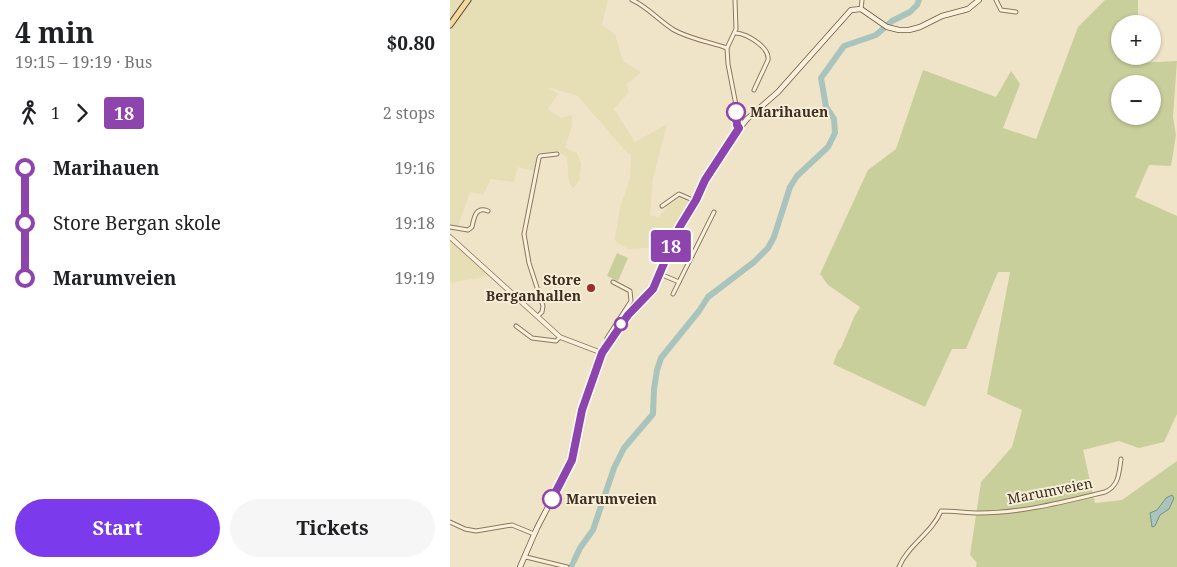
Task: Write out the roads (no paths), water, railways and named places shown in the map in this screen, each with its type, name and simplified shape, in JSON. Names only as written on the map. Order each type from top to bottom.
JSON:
[{"type":"main road","points":[[450,25],[468,0]]},
{"type":"main road","points":[[520,567],[526,557],[534,534],[570,463],[576,445],[582,410],[610,336],[630,308],[651,292],[679,228],[696,200],[705,180],[739,128],[750,116],[767,104],[847,13],[854,9],[861,9],[885,26],[899,30],[916,29],[942,16],[968,9],[979,0]]},
{"type":"street","points":[[632,0],[644,6],[659,20],[676,31],[727,48]]},
{"type":"street","points":[[735,0],[736,33],[727,48],[728,64],[736,105],[737,125],[739,128]]},
{"type":"street","points":[[861,9],[862,0]]},
{"type":"street","points":[[996,0],[1001,10],[1016,12]]},
{"type":"street","points":[[736,33],[754,39],[769,55],[754,90]]},
{"type":"street","points":[[538,316],[542,312],[543,306],[529,263],[524,234],[539,158],[546,154],[557,154]]},
{"type":"street","points":[[662,206],[679,194],[696,200]]},
{"type":"street","points":[[450,227],[468,230],[472,227],[478,210],[488,211]]},
{"type":"street","points":[[673,294],[714,212]]},
{"type":"street","points":[[450,237],[560,337],[602,353]]},
{"type":"street","points":[[660,274],[679,282]]},
{"type":"street","points":[[613,282],[630,291],[632,298],[630,308]]},
{"type":"street","points":[[516,326],[535,339],[556,341],[560,337]]},
{"type":"street","name":"Marumveien","points":[[899,567],[905,557],[934,523],[941,511],[978,513],[1010,511],[1105,492],[1117,482],[1120,459]]},
{"type":"street","points":[[450,522],[465,529],[476,531],[516,526],[534,534]]},
{"type":"street","points":[[526,557],[567,567]]},
{"type":"water","points":[[1172,495],[1174,498],[1169,509],[1160,515],[1155,526],[1152,527],[1150,513],[1157,510],[1166,498]]},
{"type":"waterway","points":[[574,561],[580,548],[593,530],[614,468],[624,448],[653,414],[654,389],[661,358],[708,297],[754,262],[768,248],[774,237],[790,187],[797,176],[828,147],[835,133],[834,119],[826,107],[821,78],[844,46],[876,35],[892,21],[910,12],[919,0]]},
{"type":"place","name":"Marihauen","points":[[736,112]]},
{"type":"place","name":"Store Berganhallen","points":[[591,288]]},
{"type":"place","name":"Marumveien","points":[[552,499]]}]
